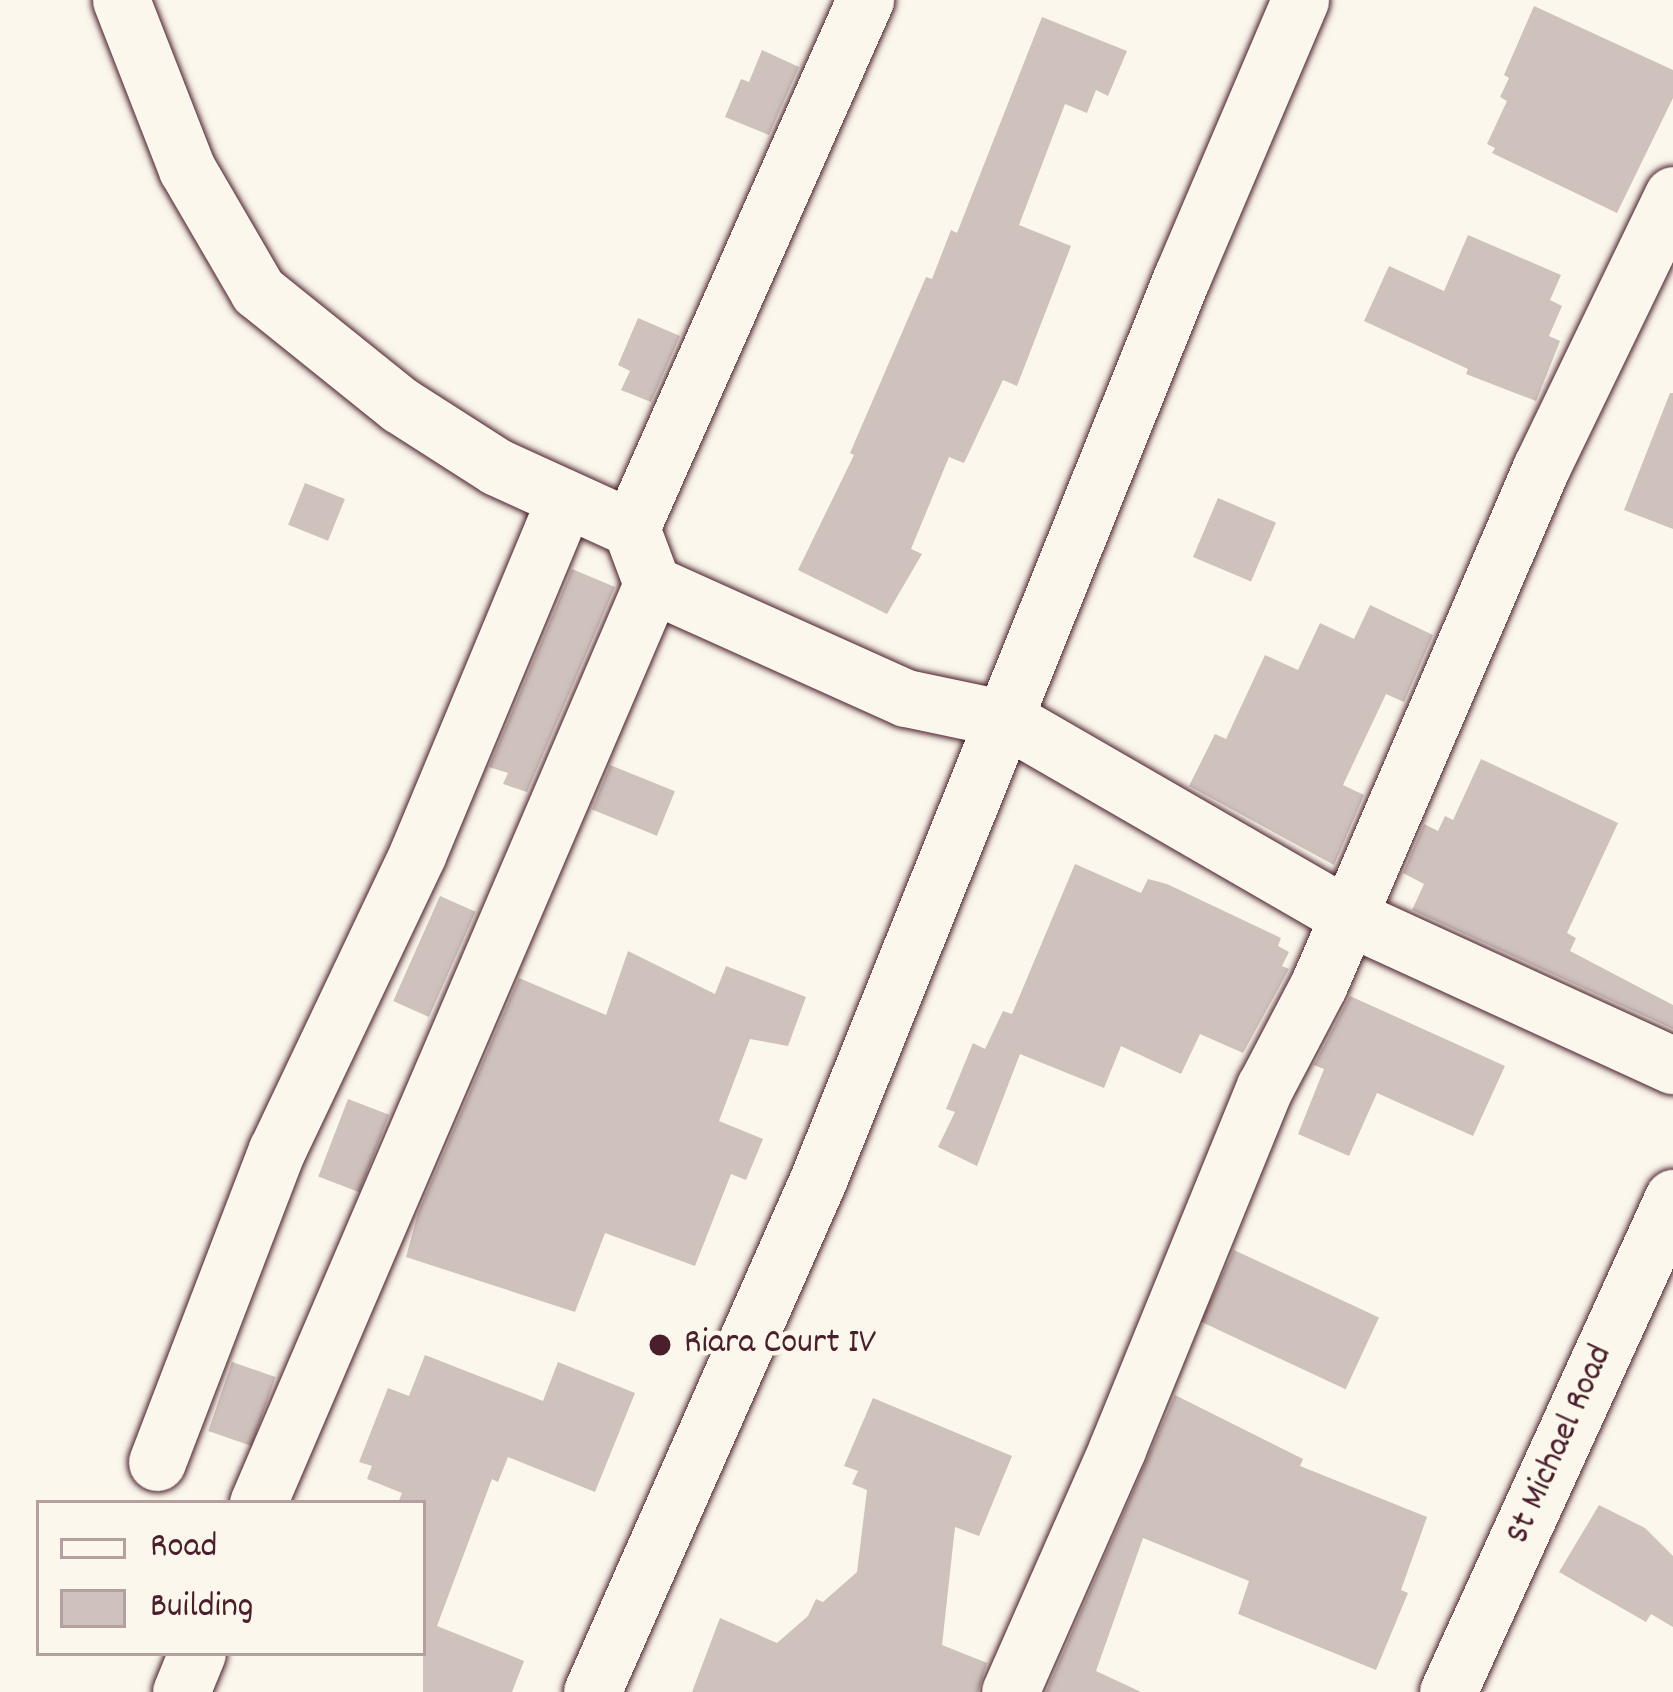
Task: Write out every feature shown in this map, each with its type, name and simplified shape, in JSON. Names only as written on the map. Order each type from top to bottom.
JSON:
[{"type":"street","points":[[121,0],[187,169],[258,292],[400,405],[497,467],[565,502],[631,528]]},
{"type":"street","points":[[259,1500],[652,584],[631,528],[865,0]]},
{"type":"street","points":[[592,1692],[818,1180],[1300,0]]},
{"type":"street","points":[[1010,1692],[1118,1449],[1264,1087],[1349,917],[1541,468],[1673,195]]},
{"type":"street","points":[[157,1462],[278,1150],[417,855],[565,502]]},
{"type":"street","points":[[652,584],[906,698],[1006,719],[1349,917],[1673,1065]]},
{"type":"street","name":"St Michael Road","points":[[1448,1692],[1673,1198]]},
{"type":"street","points":[[181,1692],[195,1656]]},
{"type":"building","points":[[1534,6],[1673,70],[1673,98],[1617,213],[1492,153],[1495,148],[1487,144],[1507,101],[1500,97],[1509,78],[1504,75]]},
{"type":"building","points":[[1042,17],[1127,51],[1108,96],[1096,90],[1087,113],[1065,104],[1019,225],[1071,246],[1017,386],[1003,380],[964,463],[949,457],[911,549],[922,554],[887,614],[798,570],[854,455],[850,453],[926,277],[932,279],[951,230],[957,233]]},
{"type":"building","points":[[762,50],[799,67],[769,135],[725,117],[741,79],[749,82]]},
{"type":"building","points":[[1468,235],[1561,275],[1550,300],[1562,306],[1549,336],[1560,341],[1536,401],[1466,374],[1468,369],[1364,321],[1389,266],[1444,291]]},
{"type":"building","points":[[638,318],[680,336],[651,402],[621,390],[630,371],[618,365]]},
{"type":"building","points":[[1673,393],[1673,529],[1624,510]]},
{"type":"building","points":[[305,483],[345,499],[328,541],[288,525]]},
{"type":"building","points":[[1218,498],[1276,523],[1251,582],[1193,557]]},
{"type":"building","points":[[572,569],[615,587],[527,792],[503,784],[508,773],[489,767]]},
{"type":"building","points":[[1370,605],[1433,635],[1404,702],[1386,694],[1343,785],[1364,795],[1334,865],[1189,786],[1215,734],[1226,739],[1265,655],[1298,670],[1320,623],[1354,639]]},
{"type":"building","points":[[1481,759],[1618,823],[1567,933],[1576,938],[1570,951],[1673,1005],[1673,1029],[1412,910],[1424,884],[1403,873],[1424,824],[1438,831],[1445,816],[1453,820]]},
{"type":"building","points":[[610,765],[675,791],[657,836],[592,810]]},
{"type":"building","points":[[1075,864],[1141,893],[1148,879],[1167,884],[1281,938],[1278,946],[1289,952],[1282,966],[1289,969],[1243,1053],[1200,1034],[1181,1074],[1121,1046],[1104,1088],[1020,1054],[977,1166],[938,1147],[955,1112],[946,1109],[973,1043],[985,1049],[1003,1011],[1012,1014]]},
{"type":"building","points":[[440,896],[476,912],[429,1017],[393,1001]]},
{"type":"building","points":[[628,951],[715,994],[726,966],[806,997],[788,1046],[750,1039],[719,1121],[763,1139],[746,1180],[731,1174],[695,1266],[605,1233],[575,1312],[406,1257],[418,1213],[519,978],[606,1015]]},
{"type":"building","points":[[1350,996],[1505,1066],[1473,1136],[1377,1093],[1349,1156],[1298,1134],[1324,1069],[1314,1065]]},
{"type":"building","points":[[348,1099],[389,1115],[359,1192],[318,1176]]},
{"type":"building","points":[[1234,1250],[1379,1318],[1346,1389],[1201,1322]]},
{"type":"building","points":[[425,1355],[543,1401],[558,1362],[635,1393],[595,1492],[508,1457],[498,1482],[492,1479],[437,1626],[524,1661],[512,1692],[423,1692],[426,1500],[399,1500],[402,1493],[367,1479],[372,1466],[359,1462],[388,1388],[409,1396]]},
{"type":"building","points":[[232,1362],[275,1377],[252,1446],[208,1431]]},
{"type":"building","points":[[1175,1395],[1303,1459],[1300,1466],[1427,1517],[1401,1590],[1408,1593],[1376,1670],[1238,1614],[1249,1581],[1143,1538],[1096,1671],[1141,1692],[1046,1692]]},
{"type":"building","points":[[873,1398],[1012,1456],[979,1536],[955,1527],[942,1645],[987,1663],[978,1692],[692,1692],[720,1618],[777,1643],[808,1616],[816,1599],[823,1602],[857,1572],[867,1490],[852,1484],[858,1471],[844,1466]]},
{"type":"building","points":[[1599,1505],[1645,1528],[1673,1556],[1673,1627],[1651,1614],[1646,1622],[1559,1572]]},
{"type":"place","name":"Riara Court IV","points":[[660,1345]]}]
